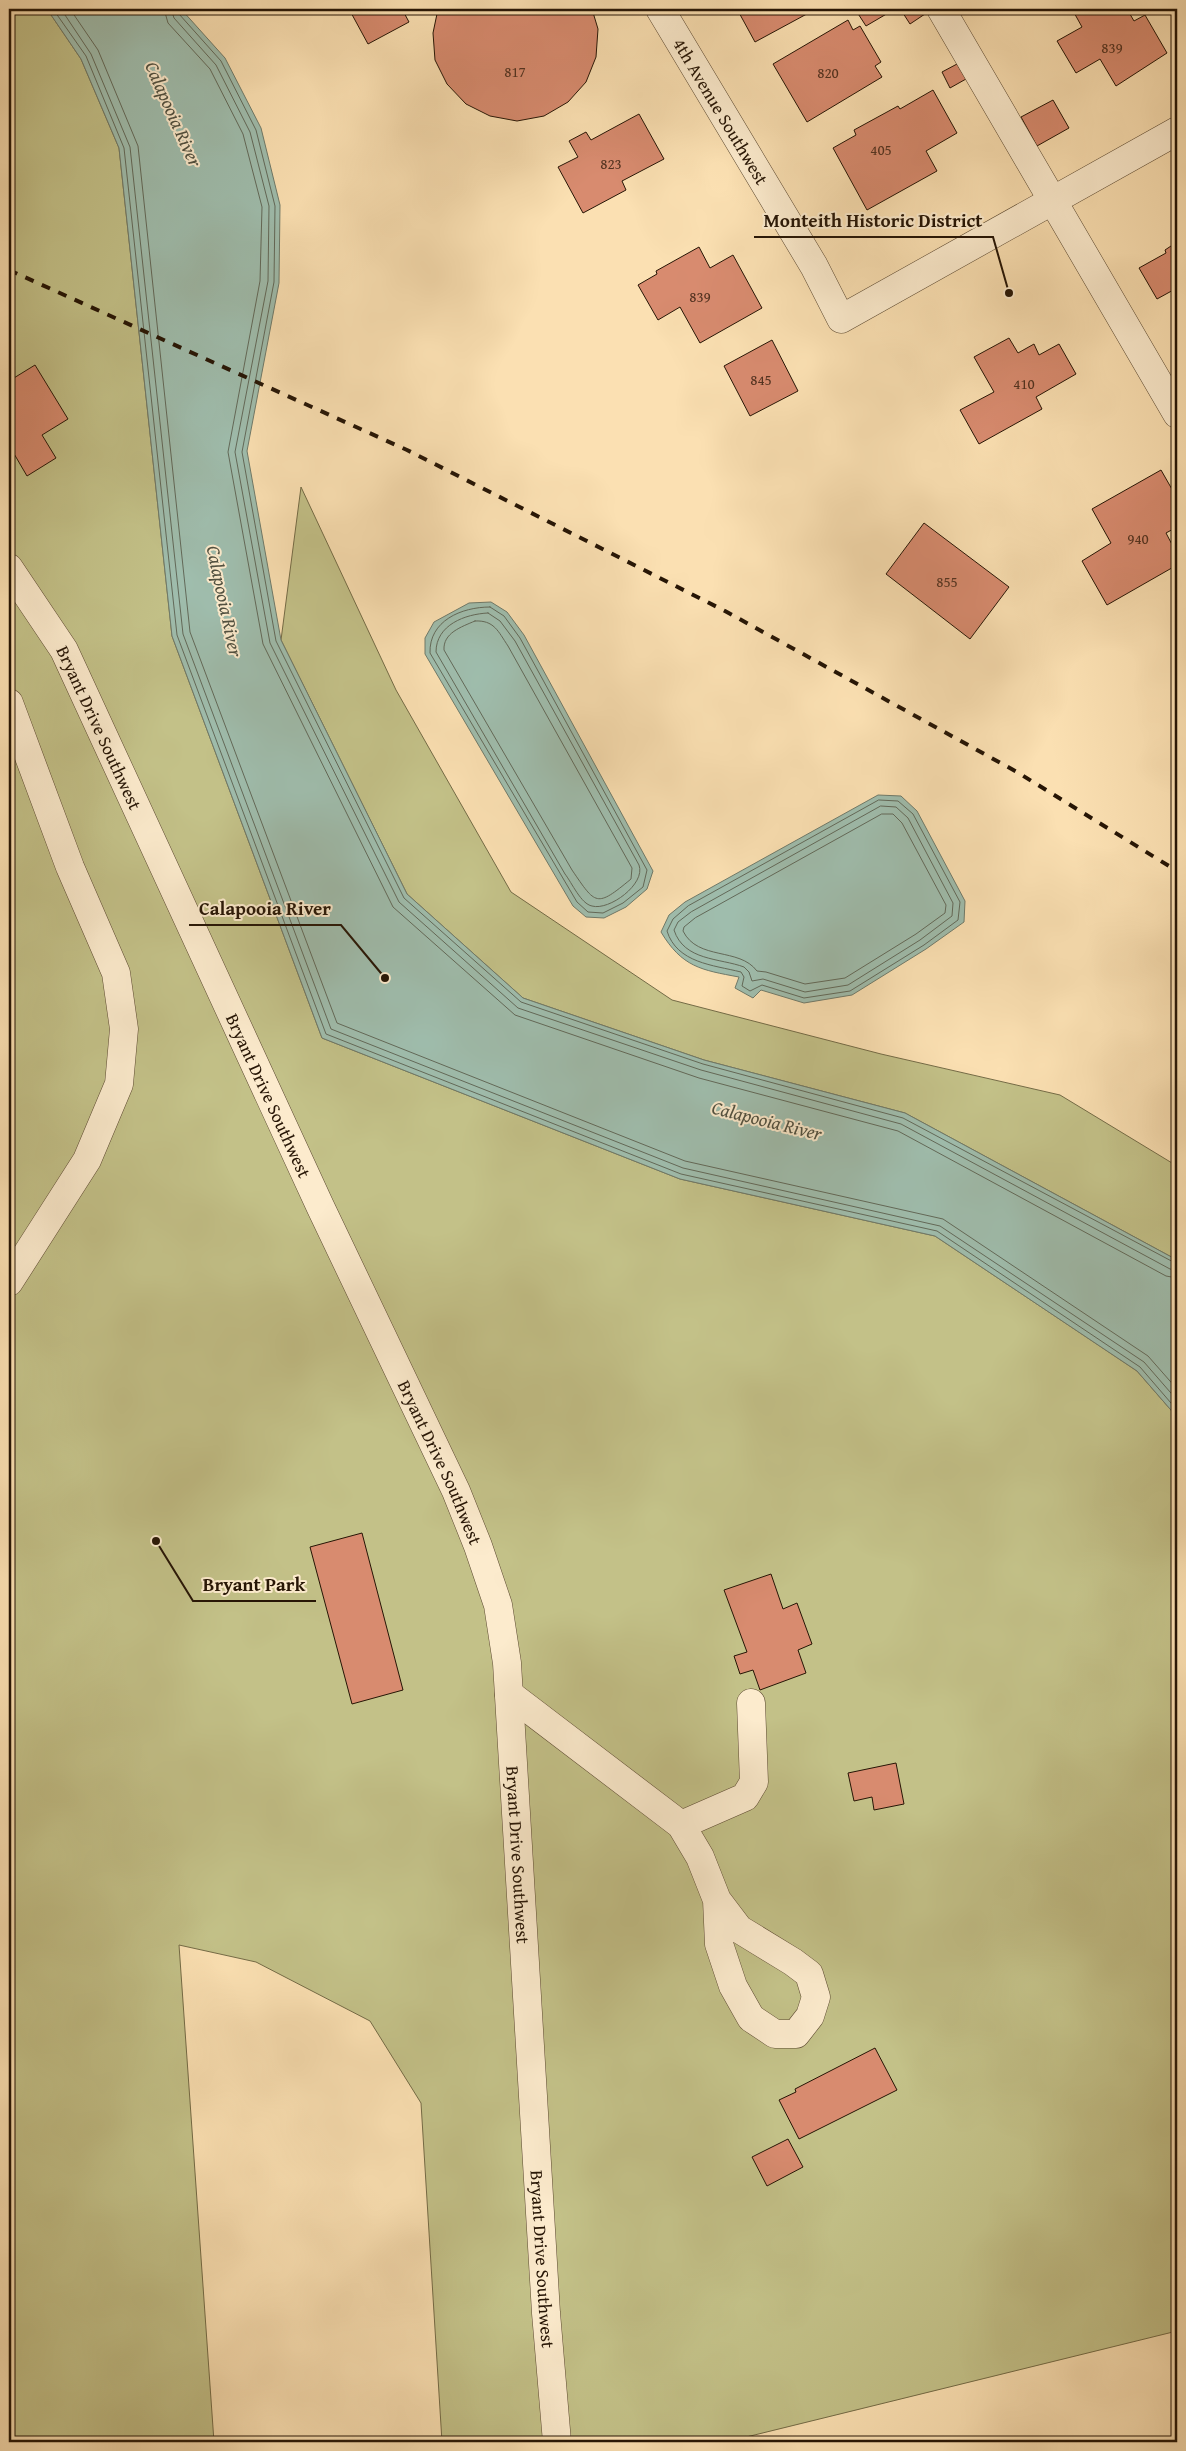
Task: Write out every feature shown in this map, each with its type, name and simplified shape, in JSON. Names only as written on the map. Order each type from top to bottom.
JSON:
[{"type":"street","name":"4th Avenue Southwest","points":[[660,9],[814,266],[841,319],[1053,202]]},
{"type":"street","points":[[941,9],[1177,414]]},
{"type":"street","points":[[1053,202],[1177,131]]},
{"type":"street","name":"Bryant Drive Southwest","points":[[9,568],[64,650],[324,1214],[456,1491],[478,1546],[498,1605],[507,1663],[546,2313],[557,2442]]},
{"type":"street","points":[[9,703],[70,867],[116,973],[124,1029],[119,1084],[87,1160],[9,1282]]},
{"type":"street","points":[[509,1694],[680,1825],[700,1857],[717,1900],[739,1929],[809,1974],[816,1997],[810,2016],[796,2034],[775,2034],[752,2018],[733,1986],[719,1944],[717,1900]]},
{"type":"street","points":[[680,1825],[745,1797],[754,1782],[751,1703]]},
{"type":"shaded area","points":[[9,9],[47,9],[81,59],[119,148],[172,636],[322,1038],[680,1179],[935,1236],[1137,1371],[1177,1417],[1177,2331],[726,2442],[442,2442],[421,2103],[370,2021],[256,1962],[179,1945],[214,2442],[9,2442]]},
{"type":"shaded area","points":[[301,487],[396,690],[511,892],[672,1000],[881,1054],[1060,1095],[1177,1166],[1177,1260],[905,1113],[704,1060],[523,998],[407,894],[281,640]]},
{"type":"water","points":[[47,9],[181,9],[225,58],[261,128],[280,205],[279,283],[247,451],[281,640],[407,894],[523,998],[704,1060],[905,1113],[1177,1260],[1177,1417],[1137,1371],[935,1236],[680,1179],[322,1038],[172,636],[119,148],[81,59]]},
{"type":"water","points":[[491,602],[507,612],[524,635],[653,871],[647,889],[626,907],[604,918],[586,917],[573,906],[425,654],[425,638],[434,622],[469,603]]},
{"type":"water","points":[[878,795],[901,796],[917,811],[965,901],[964,922],[926,949],[852,995],[804,1003],[761,990],[753,998],[735,988],[739,977],[714,972],[694,965],[685,960],[669,944],[661,932],[669,915],[685,902]]},
{"type":"building","points":[[349,9],[402,9],[409,22],[368,44]]},
{"type":"building","points":[[438,9],[592,9],[598,29],[596,57],[586,82],[568,102],[544,116],[517,121],[490,116],[466,104],[447,84],[435,60],[433,33]]},
{"type":"building","points":[[737,9],[816,9],[755,42]]},
{"type":"building","points":[[855,9],[895,9],[866,26]]},
{"type":"building","points":[[922,9],[925,14],[910,24],[901,10]]},
{"type":"building","points":[[1072,9],[1127,9],[1134,21],[1145,15],[1167,53],[1116,86],[1100,59],[1076,73],[1057,41],[1082,27]]},
{"type":"building","points":[[848,20],[853,30],[860,26],[881,62],[875,66],[882,77],[807,122],[773,64]]},
{"type":"building","points":[[957,64],[966,79],[950,88],[942,72]]},
{"type":"building","points":[[933,90],[957,133],[926,151],[937,171],[867,210],[833,148],[856,135],[854,130],[898,106],[900,109]]},
{"type":"building","points":[[1053,100],[1069,128],[1037,146],[1021,117]]},
{"type":"building","points":[[639,114],[664,159],[622,181],[626,190],[583,213],[558,167],[578,157],[569,141],[586,132],[591,140]]},
{"type":"building","points":[[1177,242],[1177,288],[1157,299],[1139,268],[1166,253],[1165,250]]},
{"type":"building","points":[[699,247],[710,268],[733,255],[762,308],[700,343],[680,307],[658,320],[638,285],[657,274],[656,271]]},
{"type":"building","points":[[1009,338],[1018,353],[1034,344],[1039,355],[1059,344],[1076,374],[1036,397],[1042,409],[979,444],[960,410],[994,392],[974,357]]},
{"type":"building","points":[[772,340],[798,391],[750,416],[724,366]]},
{"type":"building","points":[[35,365],[68,419],[42,435],[56,458],[27,476],[13,452],[9,455],[9,381]]},
{"type":"building","points":[[1161,470],[1177,498],[1177,527],[1166,533],[1177,554],[1177,565],[1107,605],[1082,561],[1111,543],[1092,509]]},
{"type":"building","points":[[924,523],[1009,587],[970,639],[886,574]]},
{"type":"building","points":[[362,1533],[403,1690],[352,1704],[310,1547]]},
{"type":"building","points":[[771,1574],[783,1609],[797,1603],[812,1644],[798,1650],[806,1673],[760,1690],[753,1670],[740,1674],[734,1656],[747,1652],[724,1590]]},
{"type":"building","points":[[896,1763],[904,1804],[874,1810],[872,1797],[854,1801],[848,1773]]},
{"type":"building","points":[[875,2048],[897,2090],[799,2139],[779,2100],[796,2092],[795,2089]]},
{"type":"building","points":[[788,2139],[803,2167],[767,2186],[752,2157]]},
{"type":"railway","points":[[9,270],[407,450],[725,611],[1017,772],[1177,871]]},
{"type":"place","name":"Monteith Historic District","points":[[1009,293]]},
{"type":"place","name":"Calapooia River","points":[[385,978]]},
{"type":"place","name":"Bryant Park","points":[[156,1541]]}]
